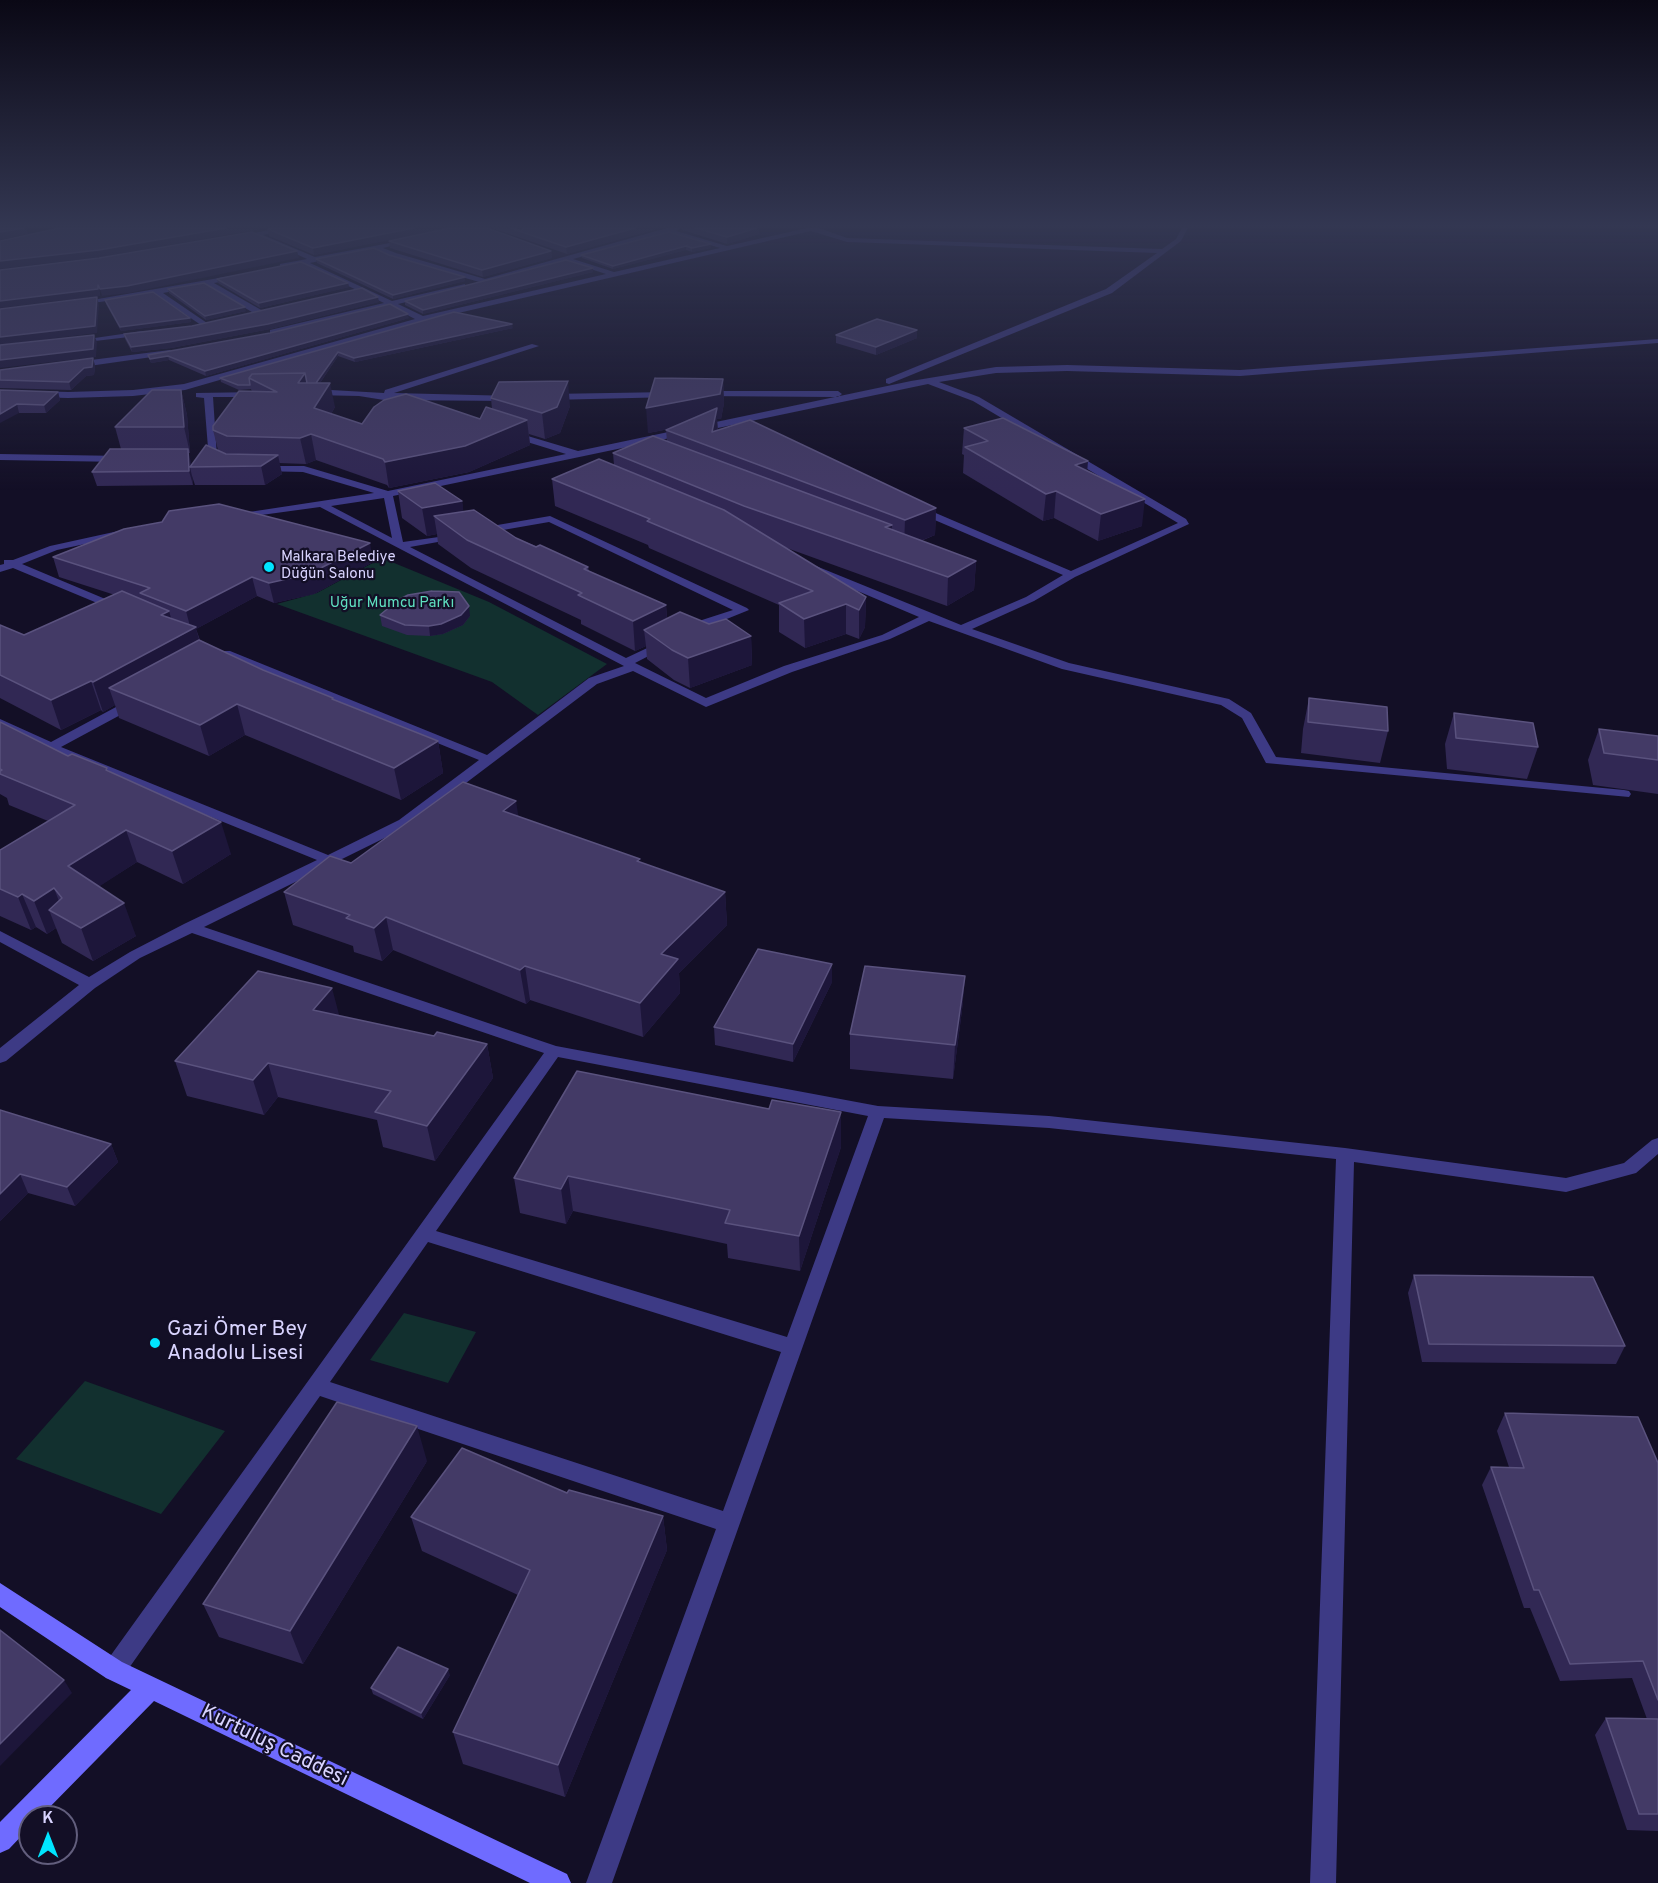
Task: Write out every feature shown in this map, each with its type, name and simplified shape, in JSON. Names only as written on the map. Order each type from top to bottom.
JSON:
[{"type":"street","points":[[191,316],[204,325]]},
{"type":"street","points":[[244,317],[249,316]]},
{"type":"street","points":[[259,335],[338,316]]},
{"type":"street","points":[[416,316],[422,319]]},
{"type":"street","points":[[103,394],[185,387],[435,316]]},
{"type":"street","points":[[692,394],[796,392],[860,395],[1048,316]]},
{"type":"street","points":[[193,327],[218,322]]},
{"type":"street","points":[[72,341],[149,332]]},
{"type":"street","points":[[230,518],[388,494],[625,446],[927,380],[996,370],[1067,368],[1240,373],[1658,341]]},
{"type":"street","points":[[376,395],[535,346]]},
{"type":"street","points":[[65,366],[182,350]]},
{"type":"street","points":[[909,373],[976,399],[1184,524],[1071,575],[1030,599],[962,629]]},
{"type":"street","points":[[301,393],[347,392],[376,395],[521,397]]},
{"type":"street","points":[[0,393],[208,395],[266,393]]},
{"type":"street","points":[[544,397],[680,394]]},
{"type":"street","points":[[208,395],[212,458]]},
{"type":"street","points":[[376,395],[420,406]]},
{"type":"street","points":[[731,423],[742,428]]},
{"type":"street","points":[[500,430],[580,455]]},
{"type":"street","points":[[625,446],[648,454]]},
{"type":"street","points":[[0,457],[131,459]]},
{"type":"street","points":[[200,459],[212,458],[231,466]]},
{"type":"street","points":[[555,460],[577,469]]},
{"type":"street","points":[[252,467],[304,469],[388,494]]},
{"type":"street","points":[[388,494],[399,546]]},
{"type":"street","points":[[904,503],[1071,575]]},
{"type":"street","points":[[323,505],[706,703],[788,669],[886,637],[928,617]]},
{"type":"street","points":[[0,1057],[90,984],[135,955],[404,823],[593,681],[630,665],[706,622],[743,610],[550,519],[399,546]]},
{"type":"street","points":[[0,569],[63,546],[132,532]]},
{"type":"street","points":[[0,559],[130,613]]},
{"type":"street","points":[[796,562],[928,617],[1066,666],[1225,702],[1247,716],[1271,760],[1624,794]]},
{"type":"street","points":[[219,653],[489,760]]},
{"type":"street","points":[[51,747],[144,697]]},
{"type":"street","points":[[0,723],[51,747],[329,860]]},
{"type":"street","points":[[189,927],[554,1051],[878,1113],[1049,1122],[1346,1154],[1566,1185],[1630,1168],[1658,1144]]},
{"type":"street","points":[[0,936],[90,984]]},
{"type":"street","points":[[114,1670],[554,1051]]},
{"type":"street","points":[[599,1883],[878,1113]]},
{"type":"street","points":[[1323,1883],[1346,1154]]},
{"type":"street","points":[[424,1234],[793,1347]]},
{"type":"street","points":[[316,1386],[729,1523]]},
{"type":"street","name":"Kurtuluş Caddesi","points":[[0,1594],[114,1670],[558,1883]]},
{"type":"street","points":[[0,1840],[150,1688]]},
{"type":"green space","name":"Uğur Mumcu Parkı","points":[[382,558],[489,602],[607,664],[538,715],[492,682],[277,604],[317,593]]},
{"type":"green space","points":[[404,1313],[476,1332],[448,1383],[370,1360]]},
{"type":"green space","points":[[85,1381],[225,1431],[161,1514],[16,1459]]},
{"type":"building","points":[[0,316],[96,316],[95,326],[0,337]]},
{"type":"building","points":[[114,316],[187,316],[190,318],[120,327]]},
{"type":"building","points":[[237,316],[301,316],[268,324],[131,347],[124,334],[192,326]]},
{"type":"building","points":[[341,316],[401,316],[205,371],[168,356],[150,359],[148,355],[270,333]]},
{"type":"building","points":[[440,316],[473,316],[512,324],[354,358],[338,352],[316,383],[307,383],[305,373],[252,374],[249,378],[250,385],[238,385],[220,378]]},
{"type":"building","points":[[877,319],[917,330],[876,347],[836,335]]},
{"type":"building","points":[[94,335],[93,349],[0,360],[0,345]]},
{"type":"building","points":[[93,358],[92,367],[84,368],[69,382],[0,380],[0,370]]},
{"type":"building","points":[[305,373],[298,383],[330,383],[314,408],[362,424],[374,407],[384,400],[406,394],[480,419],[486,407],[527,420],[465,446],[385,462],[383,459],[311,434],[300,438],[227,436],[213,430],[213,426],[239,391],[277,392],[249,378],[252,374]]},
{"type":"building","points":[[655,378],[723,379],[720,394],[646,408]]},
{"type":"building","points":[[568,381],[557,407],[542,413],[491,398],[499,382]]},
{"type":"building","points":[[0,390],[58,392],[44,405],[17,404],[0,414]]},
{"type":"building","points":[[152,390],[181,390],[184,427],[115,427]]},
{"type":"building","points":[[717,408],[712,432],[750,420],[936,508],[905,520],[666,430]]},
{"type":"building","points":[[1003,418],[1088,461],[1075,465],[1145,499],[1101,514],[1056,491],[1046,494],[965,447],[988,441],[964,428]]},
{"type":"building","points":[[653,436],[892,525],[885,527],[976,561],[948,577],[744,506],[613,453]]},
{"type":"building","points":[[206,445],[226,454],[278,455],[261,466],[190,467]]},
{"type":"building","points":[[110,449],[188,449],[189,471],[92,472]]},
{"type":"building","points":[[599,459],[724,510],[866,597],[859,610],[846,604],[804,619],[779,603],[813,591],[647,521],[650,519],[552,479]]},
{"type":"building","points":[[435,483],[462,501],[422,508],[398,491]]},
{"type":"building","points":[[219,504],[370,543],[309,574],[269,583],[252,577],[186,611],[140,593],[150,588],[53,557],[124,529],[162,522],[169,511]]},
{"type":"building","points":[[474,510],[516,538],[536,547],[540,545],[588,567],[584,569],[666,605],[633,621],[578,595],[582,593],[467,540],[434,516]]},
{"type":"building","points":[[122,591],[169,611],[161,615],[196,627],[93,682],[51,700],[0,675],[0,625],[24,635]]},
{"type":"building","points":[[432,591],[459,592],[469,606],[461,615],[441,624],[429,626],[405,625],[380,615],[408,595]]},
{"type":"building","points":[[680,612],[709,624],[726,619],[751,636],[688,658],[672,650],[644,630]]},
{"type":"building","points":[[199,640],[263,670],[438,741],[394,768],[237,704],[200,725],[109,688]]},
{"type":"building","points":[[1309,698],[1387,707],[1388,731],[1308,722]]},
{"type":"building","points":[[1454,713],[1533,723],[1538,747],[1456,738]]},
{"type":"building","points":[[0,722],[68,756],[72,754],[107,768],[106,770],[221,822],[172,851],[126,830],[68,866],[124,903],[81,928],[49,910],[62,898],[54,888],[34,901],[22,894],[18,897],[0,889],[0,850],[75,805],[0,774],[2,770],[0,769]]},
{"type":"building","points":[[1599,729],[1658,736],[1658,760],[1604,753]]},
{"type":"building","points":[[463,782],[516,801],[503,811],[640,859],[637,861],[725,892],[661,954],[678,959],[640,1003],[525,966],[520,970],[386,917],[374,928],[346,918],[350,915],[284,892],[330,856],[351,863]]},
{"type":"building","points":[[758,949],[832,964],[793,1044],[714,1027]]},
{"type":"building","points":[[865,966],[965,976],[955,1045],[850,1034]]},
{"type":"building","points":[[258,971],[332,988],[313,1010],[434,1036],[437,1032],[487,1044],[427,1126],[375,1112],[391,1091],[268,1063],[253,1080],[175,1061]]},
{"type":"building","points":[[577,1071],[769,1109],[772,1100],[841,1112],[799,1236],[725,1223],[730,1210],[568,1176],[561,1189],[514,1178]]},
{"type":"building","points":[[0,1110],[111,1144],[67,1187],[20,1174],[0,1194]]},
{"type":"building","points":[[1414,1275],[1593,1277],[1625,1346],[1429,1344]]},
{"type":"building","points":[[337,1402],[417,1426],[290,1631],[203,1604]]},
{"type":"building","points":[[1505,1413],[1638,1417],[1658,1463],[1658,1700],[1643,1661],[1570,1664],[1539,1590],[1534,1590],[1491,1467],[1524,1468]]},
{"type":"building","points":[[462,1448],[567,1493],[569,1490],[663,1516],[558,1765],[453,1732],[530,1570],[411,1517]]},
{"type":"building","points":[[0,1630],[64,1680],[0,1744]]},
{"type":"building","points":[[398,1647],[448,1669],[421,1713],[371,1688]]},
{"type":"building","points":[[1606,1718],[1658,1719],[1658,1814],[1639,1814]]},
{"type":"place","name":"Malkara Belediye Düğün Salonu","points":[[269,567]]},
{"type":"place","name":"Gazi Ömer Bey Anadolu Lisesi","points":[[155,1343]]}]
